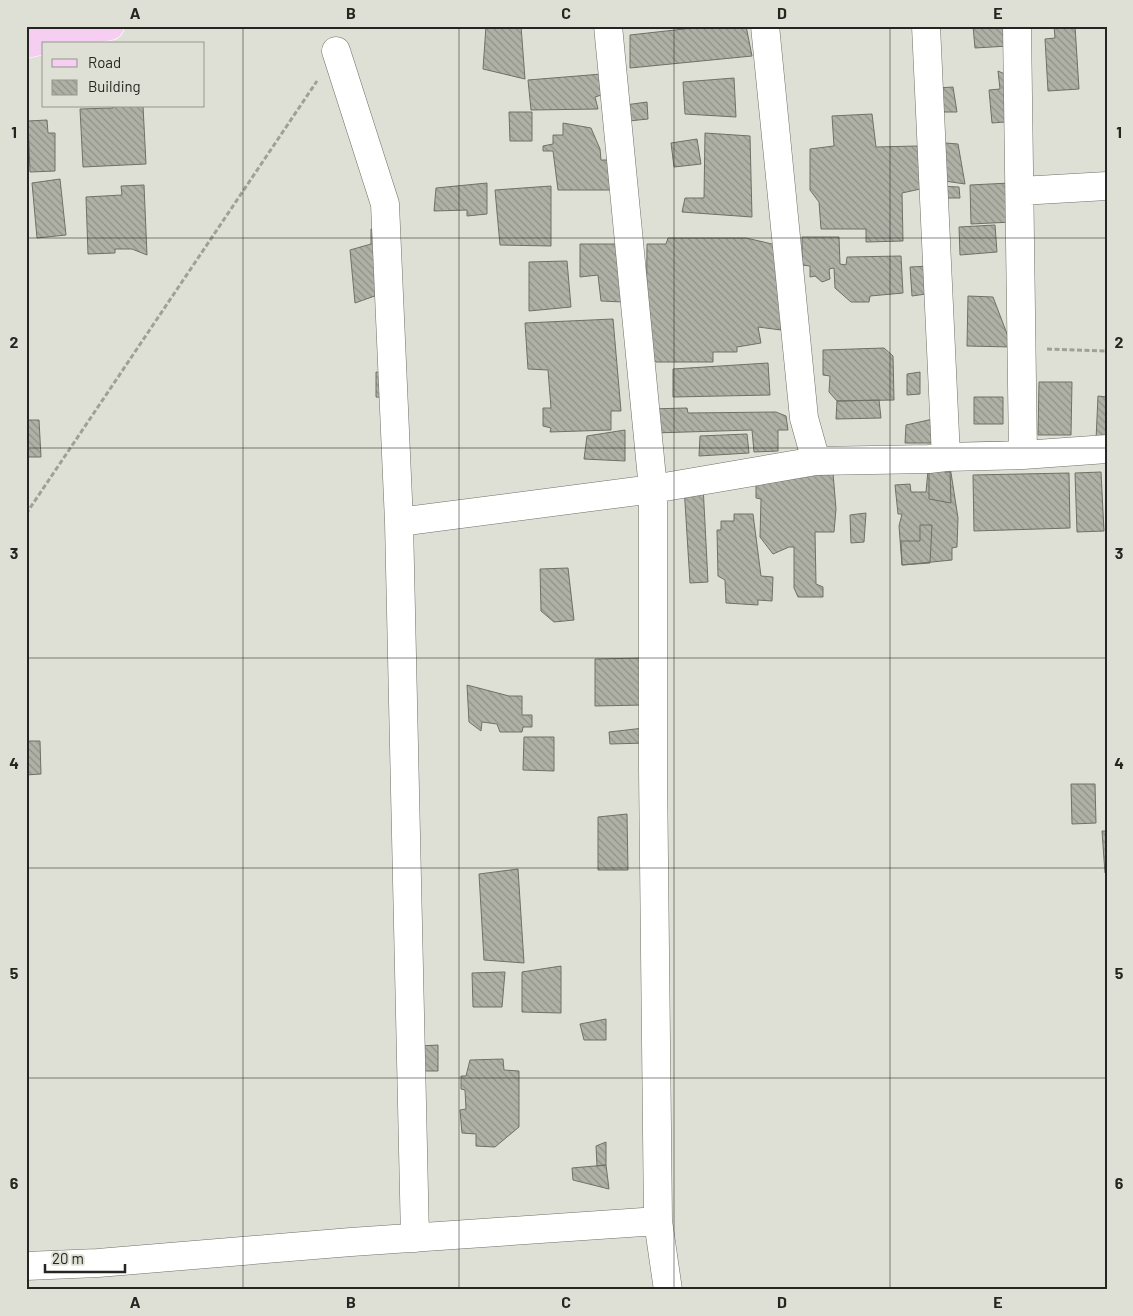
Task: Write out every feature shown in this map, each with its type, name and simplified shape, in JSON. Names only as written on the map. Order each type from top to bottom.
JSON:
[{"type":"main road","points":[[26,44],[110,26]]},
{"type":"street","points":[[608,26],[653,489],[653,770],[658,1221],[668,1290]]},
{"type":"street","points":[[765,26],[804,418],[816,461]]},
{"type":"street","points":[[926,26],[946,457]]},
{"type":"street","points":[[1017,26],[1024,455]]},
{"type":"street","points":[[336,51],[385,204],[399,522],[415,1238]]},
{"type":"street","points":[[1020,191],[1107,186]]},
{"type":"street","points":[[399,522],[653,489],[816,461],[929,459],[1107,449]]},
{"type":"street","points":[[26,1266],[98,1263],[342,1243],[658,1221]]},
{"type":"path","points":[[26,514],[336,51]]},
{"type":"path","points":[[1022,348],[1107,351]]},
{"type":"building","points":[[486,26],[521,26],[525,79],[483,69]]},
{"type":"building","points":[[711,26],[746,26],[752,56],[630,68],[630,35]]},
{"type":"building","points":[[973,26],[1007,26],[1008,46],[975,48]]},
{"type":"building","points":[[1054,26],[1075,26],[1079,89],[1048,91],[1045,39],[1055,38]]},
{"type":"building","points":[[998,71],[1027,84],[1030,120],[992,123],[989,90],[1000,89]]},
{"type":"building","points":[[602,74],[608,93],[595,97],[598,109],[531,110],[528,80]]},
{"type":"building","points":[[734,78],[736,117],[685,114],[683,82]]},
{"type":"building","points":[[953,87],[957,112],[940,112],[938,88]]},
{"type":"building","points":[[647,102],[648,119],[619,122],[618,106]]},
{"type":"building","points":[[143,108],[146,164],[83,167],[80,109]]},
{"type":"building","points":[[509,112],[532,112],[532,141],[510,141]]},
{"type":"building","points":[[872,114],[876,147],[917,146],[925,188],[902,193],[903,241],[866,242],[866,229],[821,229],[819,202],[810,190],[810,149],[834,146],[832,116]]},
{"type":"building","points":[[47,120],[48,133],[55,133],[55,171],[30,172],[28,121]]},
{"type":"building","points":[[563,123],[591,128],[600,149],[601,160],[616,160],[617,190],[558,190],[553,151],[543,151],[543,146],[553,144],[553,135],[563,135]]},
{"type":"building","points":[[705,133],[750,136],[752,217],[682,212],[685,198],[704,198]]},
{"type":"building","points":[[697,139],[701,164],[674,167],[671,143]]},
{"type":"building","points":[[933,142],[958,144],[965,184],[938,180]]},
{"type":"building","points":[[60,179],[66,235],[37,238],[32,183]]},
{"type":"building","points":[[487,183],[487,214],[467,216],[467,210],[434,211],[436,188]]},
{"type":"building","points":[[1010,183],[1012,222],[971,224],[970,185]]},
{"type":"building","points":[[144,185],[147,255],[132,249],[115,249],[115,253],[88,254],[86,197],[122,195],[121,186]]},
{"type":"building","points":[[551,186],[551,246],[500,245],[495,190]]},
{"type":"building","points":[[937,186],[959,187],[960,198],[936,198]]},
{"type":"building","points":[[995,225],[997,252],[960,255],[959,227]]},
{"type":"building","points":[[371,229],[393,232],[397,288],[355,303],[350,250],[371,244]]},
{"type":"building","points":[[802,237],[839,237],[840,264],[846,265],[847,257],[901,256],[903,293],[870,296],[869,302],[851,302],[835,288],[834,268],[829,269],[830,279],[822,282],[815,276],[810,277],[810,266],[802,265]]},
{"type":"building","points":[[668,238],[746,238],[781,246],[781,330],[758,327],[761,343],[737,347],[737,352],[713,352],[713,362],[656,362],[646,347],[647,244],[666,244]]},
{"type":"building","points":[[580,244],[620,244],[623,302],[601,301],[598,275],[580,277]]},
{"type":"building","points":[[567,261],[571,307],[529,311],[529,262]]},
{"type":"building","points":[[931,266],[933,293],[912,296],[910,267]]},
{"type":"building","points":[[968,296],[993,297],[1012,347],[967,346]]},
{"type":"building","points":[[613,319],[621,411],[611,411],[611,430],[550,432],[551,428],[543,426],[543,408],[551,408],[548,370],[528,369],[525,323]]},
{"type":"building","points":[[884,348],[893,356],[894,400],[837,401],[829,392],[830,376],[823,375],[823,350]]},
{"type":"building","points":[[768,363],[770,395],[673,397],[673,369]]},
{"type":"building","points":[[376,372],[393,375],[394,398],[376,397]]},
{"type":"building","points":[[920,372],[920,394],[907,395],[907,374]]},
{"type":"building","points":[[1039,382],[1072,382],[1071,435],[1038,435]]},
{"type":"building","points":[[1098,396],[1107,397],[1107,441],[1096,440]]},
{"type":"building","points":[[974,397],[1003,397],[1003,424],[974,424]]},
{"type":"building","points":[[879,400],[881,418],[836,419],[837,401]]},
{"type":"building","points":[[687,408],[688,413],[776,412],[786,416],[788,430],[778,430],[778,451],[754,452],[752,430],[653,433],[648,409]]},
{"type":"building","points":[[933,419],[933,443],[905,443],[906,425]]},
{"type":"building","points":[[26,420],[39,420],[41,457],[26,457]]},
{"type":"building","points":[[625,430],[625,461],[584,459],[587,436]]},
{"type":"building","points":[[747,434],[749,453],[699,456],[700,436]]},
{"type":"building","points":[[929,459],[946,461],[945,472],[950,472],[951,503],[929,499]]},
{"type":"building","points":[[929,459],[949,460],[958,518],[957,547],[952,548],[952,560],[902,565],[899,526],[902,514],[898,514],[895,485],[910,484],[911,492],[926,492]]},
{"type":"building","points":[[1101,472],[1104,531],[1077,532],[1075,473]]},
{"type":"building","points":[[833,473],[836,509],[834,532],[815,532],[816,584],[823,587],[823,597],[798,597],[794,588],[794,547],[789,547],[773,554],[760,537],[761,499],[756,498],[756,484],[761,475]]},
{"type":"building","points":[[1069,473],[1070,528],[974,531],[973,475]]},
{"type":"building","points":[[703,485],[708,582],[690,583],[684,486]]},
{"type":"building","points":[[866,513],[864,542],[851,543],[850,515]]},
{"type":"building","points":[[734,514],[753,514],[761,576],[773,577],[772,601],[758,600],[758,605],[726,603],[725,580],[718,576],[717,530],[721,530],[721,521],[734,521]]},
{"type":"building","points":[[920,525],[932,525],[930,563],[902,565],[901,541],[920,541]]},
{"type":"building","points":[[568,568],[574,620],[554,622],[541,611],[540,569]]},
{"type":"building","points":[[644,658],[644,705],[595,706],[595,659]]},
{"type":"building","points":[[467,685],[509,696],[522,696],[522,715],[532,715],[532,727],[523,727],[522,732],[500,732],[497,724],[482,722],[481,731],[469,722]]},
{"type":"building","points":[[644,728],[646,743],[610,744],[609,732]]},
{"type":"building","points":[[524,737],[554,737],[554,771],[523,770]]},
{"type":"building","points":[[26,741],[40,741],[41,774],[26,775]]},
{"type":"building","points":[[1071,784],[1095,784],[1096,823],[1072,824]]},
{"type":"building","points":[[627,814],[628,870],[598,870],[598,817]]},
{"type":"building","points":[[1102,831],[1107,831],[1107,872],[1105,873]]},
{"type":"building","points":[[518,869],[524,963],[484,960],[479,874]]},
{"type":"building","points":[[561,966],[561,1013],[522,1012],[522,972]]},
{"type":"building","points":[[505,972],[502,1007],[473,1007],[472,973]]},
{"type":"building","points":[[606,1019],[606,1040],[584,1040],[580,1024]]},
{"type":"building","points":[[438,1045],[438,1071],[420,1071],[420,1046]]},
{"type":"building","points":[[503,1059],[504,1070],[519,1071],[519,1127],[495,1147],[476,1146],[476,1134],[462,1133],[460,1110],[466,1109],[465,1090],[461,1089],[461,1076],[466,1076],[470,1060]]},
{"type":"building","points":[[606,1142],[606,1165],[597,1166],[596,1146]]},
{"type":"building","points":[[606,1165],[609,1189],[573,1180],[572,1168]]}]
